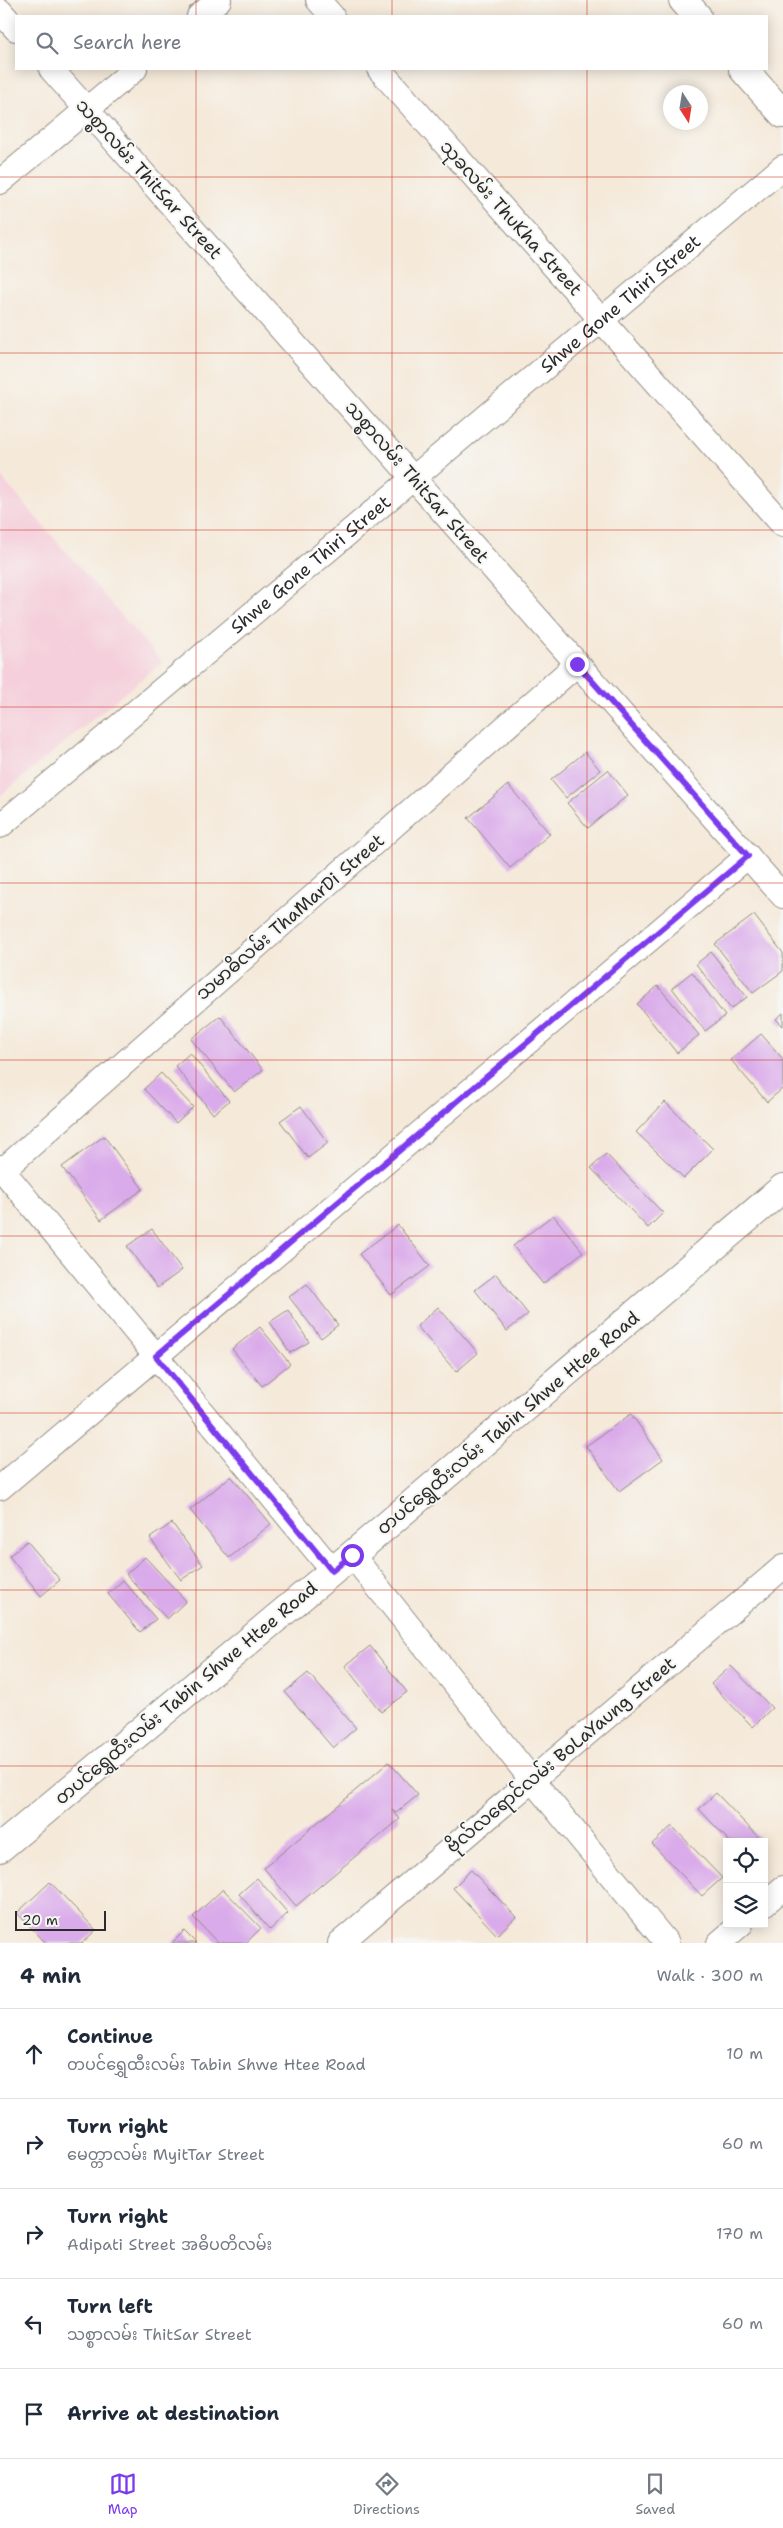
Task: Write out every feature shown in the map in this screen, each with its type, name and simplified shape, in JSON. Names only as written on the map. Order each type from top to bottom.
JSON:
[{"type":"street","points":[[200,15],[219,0]]},
{"type":"street","points":[[318,0],[331,15]]},
{"type":"street","points":[[683,0],[696,15]]},
{"type":"street","points":[[0,11],[15,29]]},
{"type":"street","name":"သစ္စာလမ်း ThitSar Street","points":[[52,70],[783,896]]},
{"type":"street","points":[[0,182],[86,108],[134,70]]},
{"type":"street","name":"သုခလမ်း ThuKha Street","points":[[380,70],[783,525]]},
{"type":"street","points":[[744,70],[783,114]]},
{"type":"street","name":"Shwe Gone Thiri Street","points":[[0,826],[783,167]]},
{"type":"street","name":"သမာဓိလမ်း ThaMarDi Street","points":[[1,1169],[577,664]]},
{"type":"street","points":[[0,1488],[748,856]]},
{"type":"street","points":[[1,1169],[156,1356],[342,1563],[532,1780],[667,1943]]},
{"type":"street","name":"တပင်ရွှေထီးလမ်း Tabin Shwe Htee Road","points":[[0,1848],[342,1563],[783,1188]]},
{"type":"street","name":"ဗိုလ်လရောင်လမ်း BoLaYaung Street","points":[[340,1943],[783,1567]]},
{"type":"street","points":[[768,1901],[783,1888]]},
{"type":"street","points":[[719,1943],[736,1928]]},
{"type":"shaded area","points":[[0,476],[162,662],[0,796]]},
{"type":"building","points":[[585,752],[600,770],[566,798],[551,780]]},
{"type":"building","points":[[608,770],[628,795],[588,828],[567,803]]},
{"type":"building","points":[[508,785],[550,834],[510,868],[468,818]]},
{"type":"building","points":[[754,915],[783,953],[783,971],[753,993],[715,944]]},
{"type":"building","points":[[711,952],[747,997],[731,1009],[696,964]]},
{"type":"building","points":[[692,972],[725,1016],[705,1031],[672,988]]},
{"type":"building","points":[[658,986],[699,1035],[677,1053],[637,1004]]},
{"type":"building","points":[[783,1013],[783,1026],[776,1019]]},
{"type":"building","points":[[220,1016],[263,1070],[234,1092],[191,1039]]},
{"type":"building","points":[[761,1034],[783,1059],[783,1088],[767,1102],[731,1060]]},
{"type":"building","points":[[190,1053],[229,1101],[213,1114],[175,1066]]},
{"type":"building","points":[[161,1073],[193,1107],[176,1123],[144,1089]]},
{"type":"building","points":[[665,1102],[713,1149],[684,1178],[636,1132]]},
{"type":"building","points":[[301,1106],[328,1143],[308,1158],[280,1121]]},
{"type":"building","points":[[104,1136],[143,1189],[101,1220],[62,1167]]},
{"type":"building","points":[[606,1154],[663,1213],[648,1228],[591,1168]]},
{"type":"building","points":[[553,1215],[583,1252],[543,1284],[513,1246]]},
{"type":"building","points":[[398,1225],[430,1266],[391,1295],[359,1254]]},
{"type":"building","points":[[152,1229],[182,1270],[157,1288],[127,1246]]},
{"type":"building","points":[[496,1274],[528,1314],[507,1331],[475,1290]]},
{"type":"building","points":[[307,1284],[338,1325],[321,1338],[289,1297]]},
{"type":"building","points":[[438,1307],[478,1353],[456,1372],[417,1326]]},
{"type":"building","points":[[288,1310],[309,1342],[290,1353],[270,1322]]},
{"type":"building","points":[[260,1327],[290,1364],[262,1386],[232,1349]]},
{"type":"building","points":[[631,1414],[663,1459],[619,1491],[586,1446]]},
{"type":"building","points":[[231,1476],[271,1524],[229,1558],[190,1510]]},
{"type":"building","points":[[172,1523],[203,1565],[181,1580],[150,1538]]},
{"type":"building","points":[[27,1541],[60,1580],[41,1596],[9,1556]]},
{"type":"building","points":[[145,1557],[186,1601],[167,1619],[126,1574]]},
{"type":"building","points":[[123,1580],[156,1619],[140,1632],[108,1594]]},
{"type":"building","points":[[370,1646],[407,1692],[381,1712],[345,1666]]},
{"type":"building","points":[[731,1666],[772,1708],[753,1727],[711,1684]]},
{"type":"building","points":[[308,1673],[356,1728],[333,1748],[285,1692]]},
{"type":"building","points":[[389,1762],[418,1795],[396,1813],[392,1810],[400,1819],[296,1906],[264,1868]]},
{"type":"building","points":[[716,1793],[759,1838],[726,1838],[699,1809]]},
{"type":"building","points":[[672,1826],[722,1878],[702,1896],[652,1844]]},
{"type":"building","points":[[471,1870],[516,1917],[497,1935],[453,1888]]},
{"type":"building","points":[[257,1878],[288,1913],[270,1930],[239,1894]]},
{"type":"building","points":[[50,1882],[96,1930],[82,1943],[46,1943],[17,1913]]},
{"type":"building","points":[[223,1889],[261,1928],[246,1943],[218,1943],[193,1917]]},
{"type":"building","points":[[184,1931],[196,1943],[172,1943]]},
{"type":"route","points":[[352,1555],[332,1571],[156,1356],[748,856],[577,664]]}]
